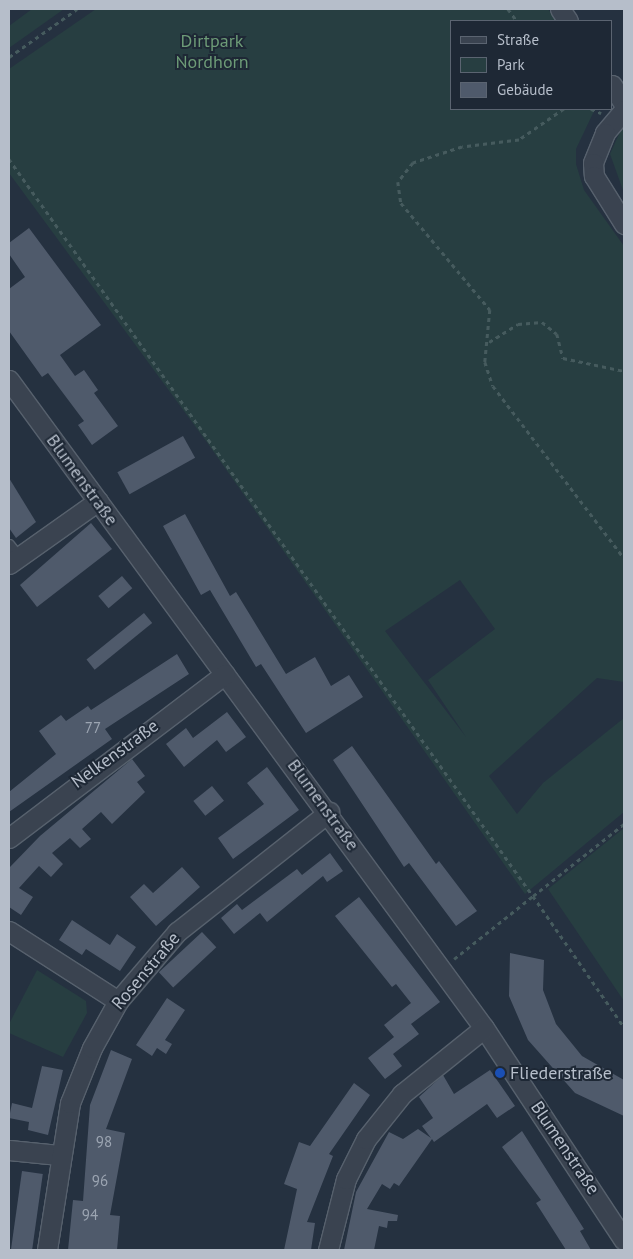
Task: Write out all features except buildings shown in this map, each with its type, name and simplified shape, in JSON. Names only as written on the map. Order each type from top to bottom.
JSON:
[{"type":"street","points":[[560,9],[567,20]]},
{"type":"street","points":[[613,87],[624,104]]},
{"type":"street","points":[[624,110],[605,133],[594,164],[594,176],[624,224]]},
{"type":"street","name":"Blumenstraße","points":[[9,380],[224,674],[329,812],[484,1028],[624,1240]]},
{"type":"street","points":[[12,555],[98,501]]},
{"type":"street","name":"Nelkenstraße","points":[[9,838],[224,674]]},
{"type":"street","name":"Rosenstraße","points":[[47,1250],[59,1155],[70,1103],[92,1048],[118,1001],[177,932],[329,812]]},
{"type":"street","points":[[9,931],[118,1001]]},
{"type":"street","points":[[328,1250],[343,1187],[366,1139],[402,1094],[484,1028]]},
{"type":"street","points":[[9,1150],[59,1155]]},
{"type":"path","points":[[9,57],[77,9]]},
{"type":"path","points":[[508,9],[516,20]]},
{"type":"path","points":[[563,110],[519,140],[462,148],[413,163],[398,182],[401,204],[490,310],[490,342],[485,362],[493,386],[624,558]]},
{"type":"path","points":[[9,159],[624,1027]]},
{"type":"path","points":[[490,342],[518,324],[542,322],[557,334],[563,358],[624,371]]},
{"type":"path","points":[[441,969],[624,824]]},
{"type":"green space","points":[[32,9],[64,9],[9,48],[9,26]]},
{"type":"green space","name":"Dirtpark Nordhorn","points":[[96,9],[548,9],[556,20],[450,20],[450,110],[595,110],[576,149],[576,164],[584,190],[624,246],[624,682],[597,678],[489,776],[517,814],[543,783],[624,718],[624,812],[525,894],[206,441],[9,173],[9,69]],"holes":[[[460,580],[495,629],[428,680],[466,737],[385,631]]]},
{"type":"green space","points":[[624,123],[624,193],[610,154]]},
{"type":"green space","points":[[624,828],[624,1001],[548,889]]},
{"type":"green space","points":[[37,970],[86,1001],[87,1013],[63,1057],[9,1033],[9,1024]]},
{"type":"place","name":"Fliederstraße","points":[[500,1073]]}]
